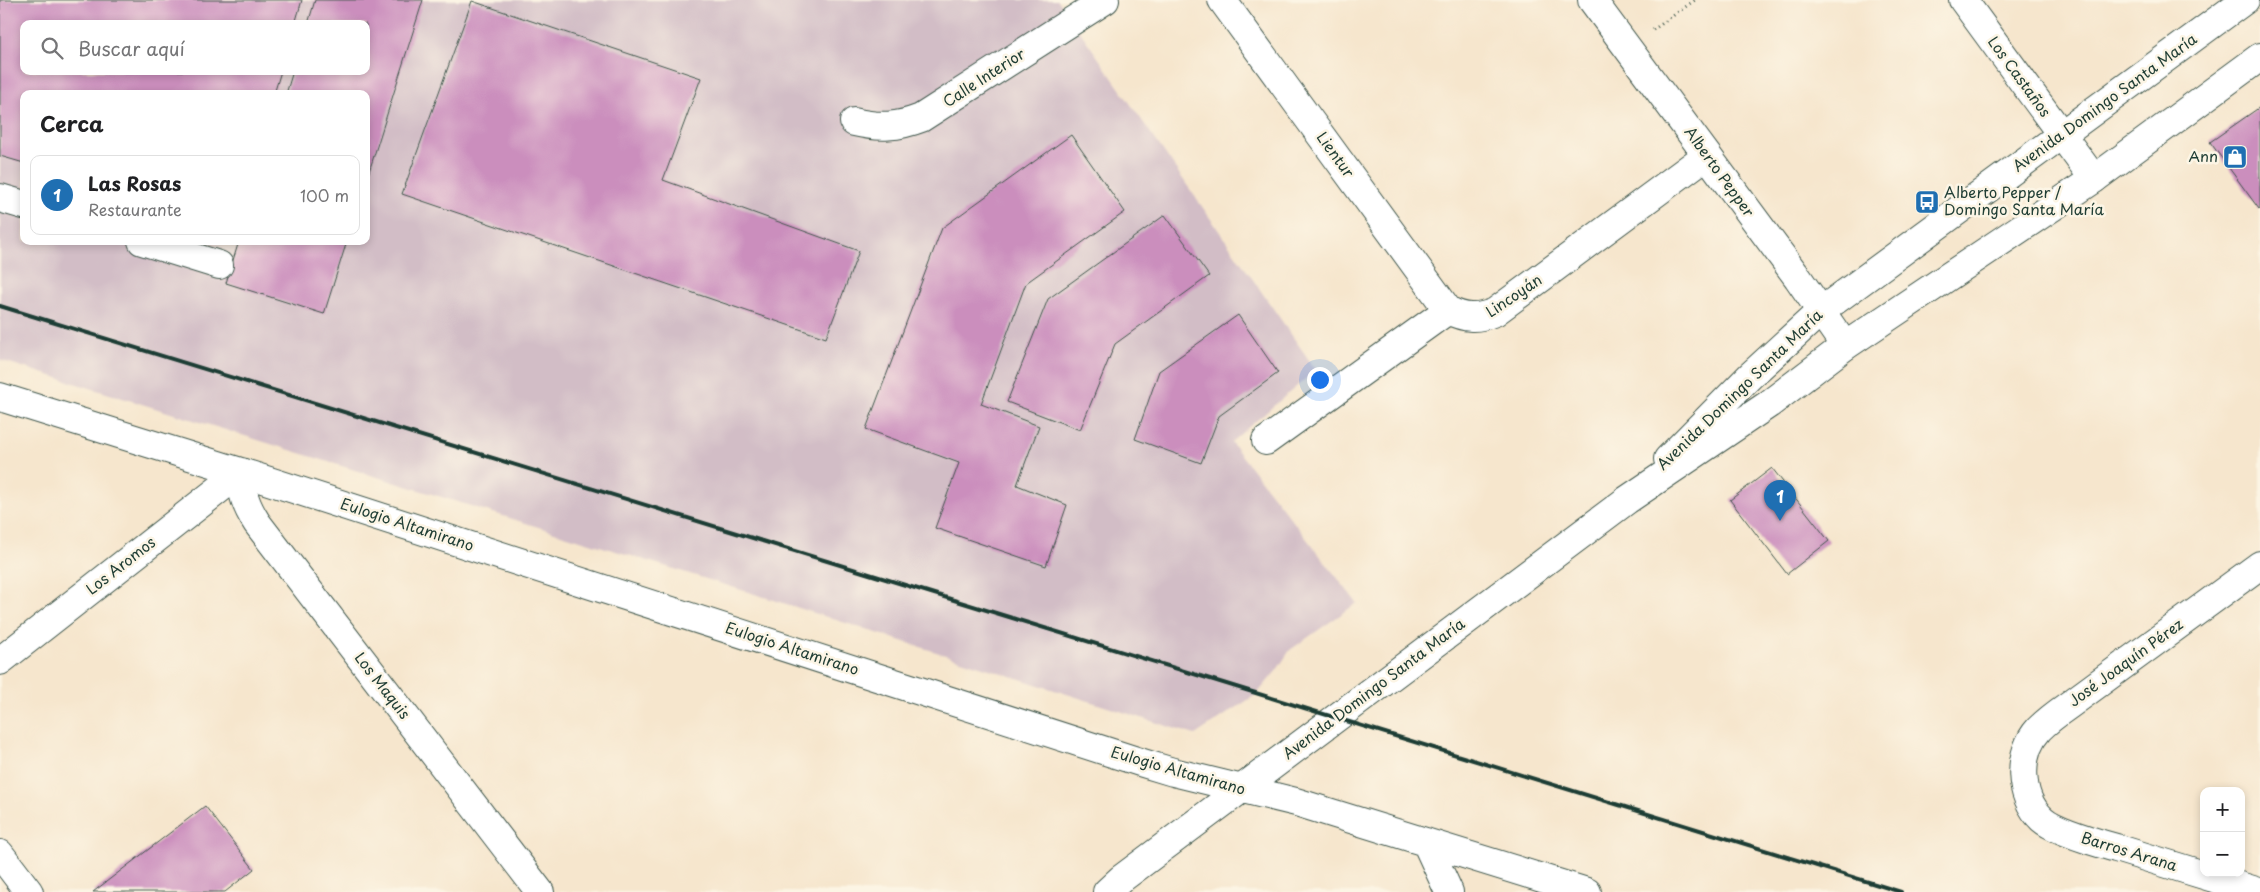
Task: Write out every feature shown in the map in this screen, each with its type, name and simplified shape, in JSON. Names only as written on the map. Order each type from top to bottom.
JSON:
[{"type":"street","name":"Calle Interior","points":[[854,122],[887,127],[905,124],[922,118],[1105,0]]},
{"type":"street","name":"Lientur","points":[[1222,0],[1448,310]]},
{"type":"street","name":"Alberto Pepper","points":[[1592,0],[1845,346]]},
{"type":"street","name":"Los Castaños","points":[[1963,0],[2094,179]]},
{"type":"street","name":"Avenida Domingo Santa María","points":[[1627,500],[1750,376],[1821,311],[2245,0]]},
{"type":"street","name":"Avenida Domingo Santa María","points":[[1098,892],[1114,885],[1627,500],[1769,404],[1845,346],[2094,179],[2260,57]]},
{"type":"street","name":"Lincoyán","points":[[1448,310],[1470,318],[1483,317],[1495,312],[1707,155]]},
{"type":"street","points":[[0,198],[20,204]]},
{"type":"street","points":[[155,245],[218,265]]},
{"type":"street","points":[[1266,441],[1448,310]]},
{"type":"street","name":"Eulogio Altamirano","points":[[0,397],[241,472],[1134,760],[1173,772],[1296,802],[1587,892]]},
{"type":"street","name":"Los Aromos","points":[[0,661],[241,472]]},
{"type":"street","name":"Los Maquis","points":[[241,472],[241,487],[245,501],[257,523],[540,892]]},
{"type":"street","name":"José Joaquín Pérez","points":[[2023,782],[2024,762],[2029,745],[2039,729],[2069,704],[2260,565]]},
{"type":"street","name":"Barros Arana","points":[[2023,782],[2029,801],[2043,820],[2074,835],[2259,892]]},
{"type":"street","points":[[1426,842],[1448,892]]},
{"type":"street","points":[[0,854],[29,892]]},
{"type":"path","points":[[1651,32],[1696,0]]},
{"type":"shaded area","points":[[0,0],[1058,0],[1316,370],[1231,442],[1357,603],[1290,650],[1277,670],[1257,694],[1195,735],[777,601],[0,360]]},
{"type":"building","points":[[0,0],[302,0],[296,20],[20,20],[20,75],[280,75],[275,90],[20,90],[20,162],[0,156]]},
{"type":"building","points":[[315,0],[423,0],[370,168],[370,90],[287,90],[292,75],[370,75],[370,20],[309,20]]},
{"type":"building","points":[[472,1],[701,78],[663,180],[859,251],[826,338],[402,194]]},
{"type":"building","name":"Ann","points":[[2260,107],[2260,208],[2259,209],[2210,142]]},
{"type":"building","points":[[1071,135],[1125,212],[1026,283],[981,404],[1039,426],[1017,485],[1067,505],[1046,566],[935,528],[959,463],[866,429],[942,228]]},
{"type":"building","points":[[1165,215],[1209,276],[1115,344],[1080,430],[1007,402],[1048,299]]},
{"type":"building","points":[[238,245],[346,245],[324,314],[226,283]]},
{"type":"building","points":[[1238,315],[1278,373],[1219,416],[1201,463],[1135,439],[1159,371]]},
{"type":"building","points":[[1772,468],[1829,541],[1787,574],[1730,500]]},
{"type":"building","points":[[205,806],[254,869],[225,892],[93,892]]},
{"type":"railway","points":[[0,306],[1901,892]]},
{"type":"place","name":"Ann","points":[[2235,157]]},
{"type":"place","name":"Alberto Pepper / Domingo Santa María","points":[[1927,202]]},
{"type":"place","name":"Las Rosas","points":[[1780,521]]}]
